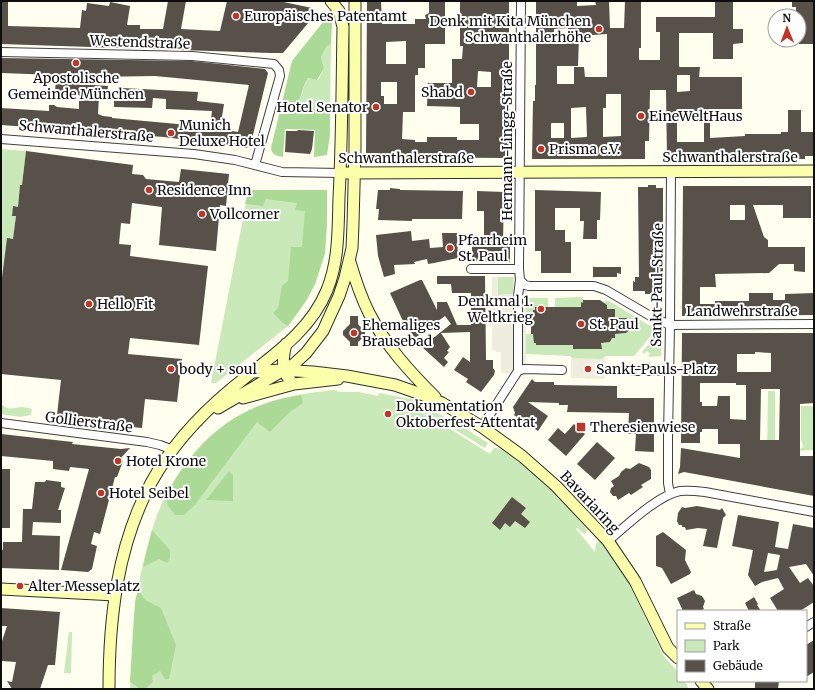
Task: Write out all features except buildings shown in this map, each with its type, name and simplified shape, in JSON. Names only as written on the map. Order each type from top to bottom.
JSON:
[{"type":"main road","points":[[109,689],[110,642],[115,594],[125,550],[137,513],[150,484],[173,450],[220,399],[286,344],[307,322],[322,301],[331,278],[336,251],[340,173],[343,27],[339,11],[331,1]]},
{"type":"main road","name":"Bavariaring","points":[[355,1],[354,173],[352,248],[350,261],[362,298],[368,312],[381,334],[404,364],[442,403]]},
{"type":"main road","name":"Schwanthalerstraße","points":[[340,173],[814,171]]},
{"type":"main road","points":[[196,424],[217,408],[294,364],[306,353],[323,331],[339,296],[350,261]]},
{"type":"main road","points":[[286,344],[283,359],[284,370],[287,377],[294,384]]},
{"type":"main road","name":"Bavariaring","points":[[254,372],[284,370],[317,372],[389,384],[408,389],[442,403],[482,427],[522,456],[556,486],[608,541],[636,581],[668,648],[677,657]]},
{"type":"main road","name":"Bavariaring","points":[[217,408],[248,397],[294,384],[322,380],[360,378]]},
{"type":"main road","points":[[1,589],[115,594]]},
{"type":"street","name":"Hermann-Lingg-Straße","points":[[518,371],[518,296],[520,280],[521,1]]},
{"type":"street","name":"Westendstraße","points":[[1,52],[192,56],[271,64],[278,67],[280,76],[255,165]]},
{"type":"street","name":"Schwanthalerstraße","points":[[1,139],[194,154],[255,165],[282,172],[340,173]]},
{"type":"street","name":"Sankt-Paul-Straße","points":[[670,494],[668,483],[671,172]]},
{"type":"street","points":[[471,269],[519,269]]},
{"type":"street","points":[[520,280],[525,285],[529,286],[591,285],[600,287],[652,317],[670,325]]},
{"type":"street","name":"Landwehrstraße","points":[[670,325],[814,324]]},
{"type":"street","points":[[482,427],[518,371],[524,369],[562,370]]},
{"type":"street","points":[[618,371],[669,371]]},
{"type":"street","name":"Gollierstraße","points":[[1,424],[147,442],[173,450]]},
{"type":"street","points":[[608,541],[650,507],[670,494],[681,491],[705,492],[814,512]]},
{"type":"green space","points":[[327,17],[332,23],[331,44],[327,46],[321,57],[324,68],[317,80],[308,78],[297,108],[303,115],[319,106],[330,111],[330,135],[327,155],[314,157],[315,130],[285,129],[283,157],[277,156],[272,152],[271,148],[292,61]]},
{"type":"green space","points":[[331,44],[330,111],[319,106],[303,116],[297,108],[304,85],[308,78],[318,80],[324,68],[321,57],[327,46]]},
{"type":"green space","points":[[1,149],[26,151],[18,207],[13,207],[12,215],[16,216],[13,239],[7,239],[1,290]]},
{"type":"green space","points":[[252,190],[327,190],[325,253],[315,284],[306,301],[288,326],[216,383],[211,383],[248,193]]},
{"type":"green space","points":[[252,190],[327,190],[325,253],[315,284],[306,301],[288,326],[273,313],[278,308],[282,286],[288,281],[291,247],[302,247],[305,211],[295,210],[297,203],[266,199],[263,206],[245,204],[248,193]]},
{"type":"green space","points":[[498,277],[513,277],[513,294],[498,295]]},
{"type":"green space","points":[[583,297],[581,309],[574,307],[555,307],[555,298]]},
{"type":"green space","points":[[526,298],[548,298],[548,307],[533,310],[533,319],[526,319]]},
{"type":"green space","points":[[605,301],[609,301],[655,329],[655,331],[634,356],[606,356],[601,360],[575,360],[570,356],[526,354],[526,334],[533,334],[536,341],[534,341],[534,343],[536,343],[536,345],[555,343],[555,345],[564,343],[564,345],[573,343],[573,349],[601,349],[601,343],[610,342],[612,338],[615,338],[615,334],[626,333],[631,329],[615,318],[615,309],[607,309],[607,305],[603,305]]},
{"type":"green space","points":[[655,337],[661,337],[661,356],[648,357],[650,354],[647,351],[644,354],[642,352]]},
{"type":"green space","points":[[334,390],[339,392],[359,392],[378,396],[379,393],[421,401],[420,404],[458,424],[488,443],[485,448],[454,429],[416,409],[410,407],[436,420],[490,454],[494,448],[502,450],[514,458],[543,482],[581,522],[587,530],[585,534],[577,528],[576,529],[595,552],[596,543],[600,541],[604,544],[628,581],[663,655],[677,671],[677,682],[686,682],[689,689],[130,689],[135,608],[144,559],[156,518],[172,484],[182,468],[207,439],[237,416],[264,404],[303,394]]},
{"type":"green space","points":[[768,391],[775,391],[775,446],[767,454]]},
{"type":"green space","points":[[301,395],[303,403],[290,412],[270,432],[257,422],[196,504],[184,515],[175,515],[168,506],[166,496],[191,458],[205,442],[238,416],[257,407],[278,400]]},
{"type":"green space","points":[[1,404],[8,408],[22,407],[32,409],[31,415],[20,417],[1,414]]},
{"type":"green space","points":[[801,406],[814,406],[814,450],[792,451],[792,449],[800,449],[803,447],[801,439]]},
{"type":"green space","points":[[229,471],[233,475],[233,501],[206,500]]},
{"type":"green space","points":[[152,530],[170,550],[170,558],[167,563],[159,559],[143,567]]},
{"type":"green space","points":[[138,589],[145,600],[161,608],[176,645],[169,679],[165,679],[160,671],[152,676],[153,682],[145,689],[139,688],[130,682],[135,602]]},
{"type":"green space","points":[[69,632],[72,632],[71,673],[64,673]]},
{"type":"shaded area","points":[[492,277],[498,277],[498,295],[513,294],[513,277],[516,277],[521,289],[526,290],[526,366],[512,373],[501,373],[501,352],[497,352],[492,349]]},
{"type":"shaded area","name":"Sankt-Pauls-Platz","points":[[571,358],[606,359],[605,379],[571,378]]},
{"type":"place","name":"Europäisches Patentamt","points":[[236,16]]},
{"type":"place","name":"Denk mit Kita München Schwanthalerhöhe","points":[[599,29]]},
{"type":"place","name":"Apostolische Gemeinde München","points":[[76,63]]},
{"type":"place","name":"Shabd","points":[[471,92]]},
{"type":"place","name":"Hotel Senator","points":[[376,107]]},
{"type":"place","name":"EineWeltHaus","points":[[641,116]]},
{"type":"place","name":"Munich Deluxe Hotel","points":[[171,133]]},
{"type":"place","name":"Prisma e.V.","points":[[541,149]]},
{"type":"place","name":"Residence Inn","points":[[149,190]]},
{"type":"place","name":"Vollcorner","points":[[202,214]]},
{"type":"place","name":"Pfarrheim St. Paul","points":[[450,248]]},
{"type":"place","name":"Hello Fit","points":[[89,304]]},
{"type":"place","name":"Denkmal 1. Weltkrieg","points":[[541,309]]},
{"type":"place","name":"St. Paul","points":[[581,324]]},
{"type":"place","name":"Ehemaliges Brausebad","points":[[354,333]]},
{"type":"place","name":"body + soul","points":[[171,369]]},
{"type":"place","name":"Sankt-Pauls-Platz","points":[[588,369]]},
{"type":"place","name":"Dokumentation Oktoberfest-Attentat","points":[[388,414]]},
{"type":"place","name":"Theresienwiese","points":[[581,427]]},
{"type":"place","name":"Hotel Krone","points":[[118,461]]},
{"type":"place","name":"Hotel Seibel","points":[[101,493]]},
{"type":"place","name":"Alter Messeplatz","points":[[20,586]]}]
